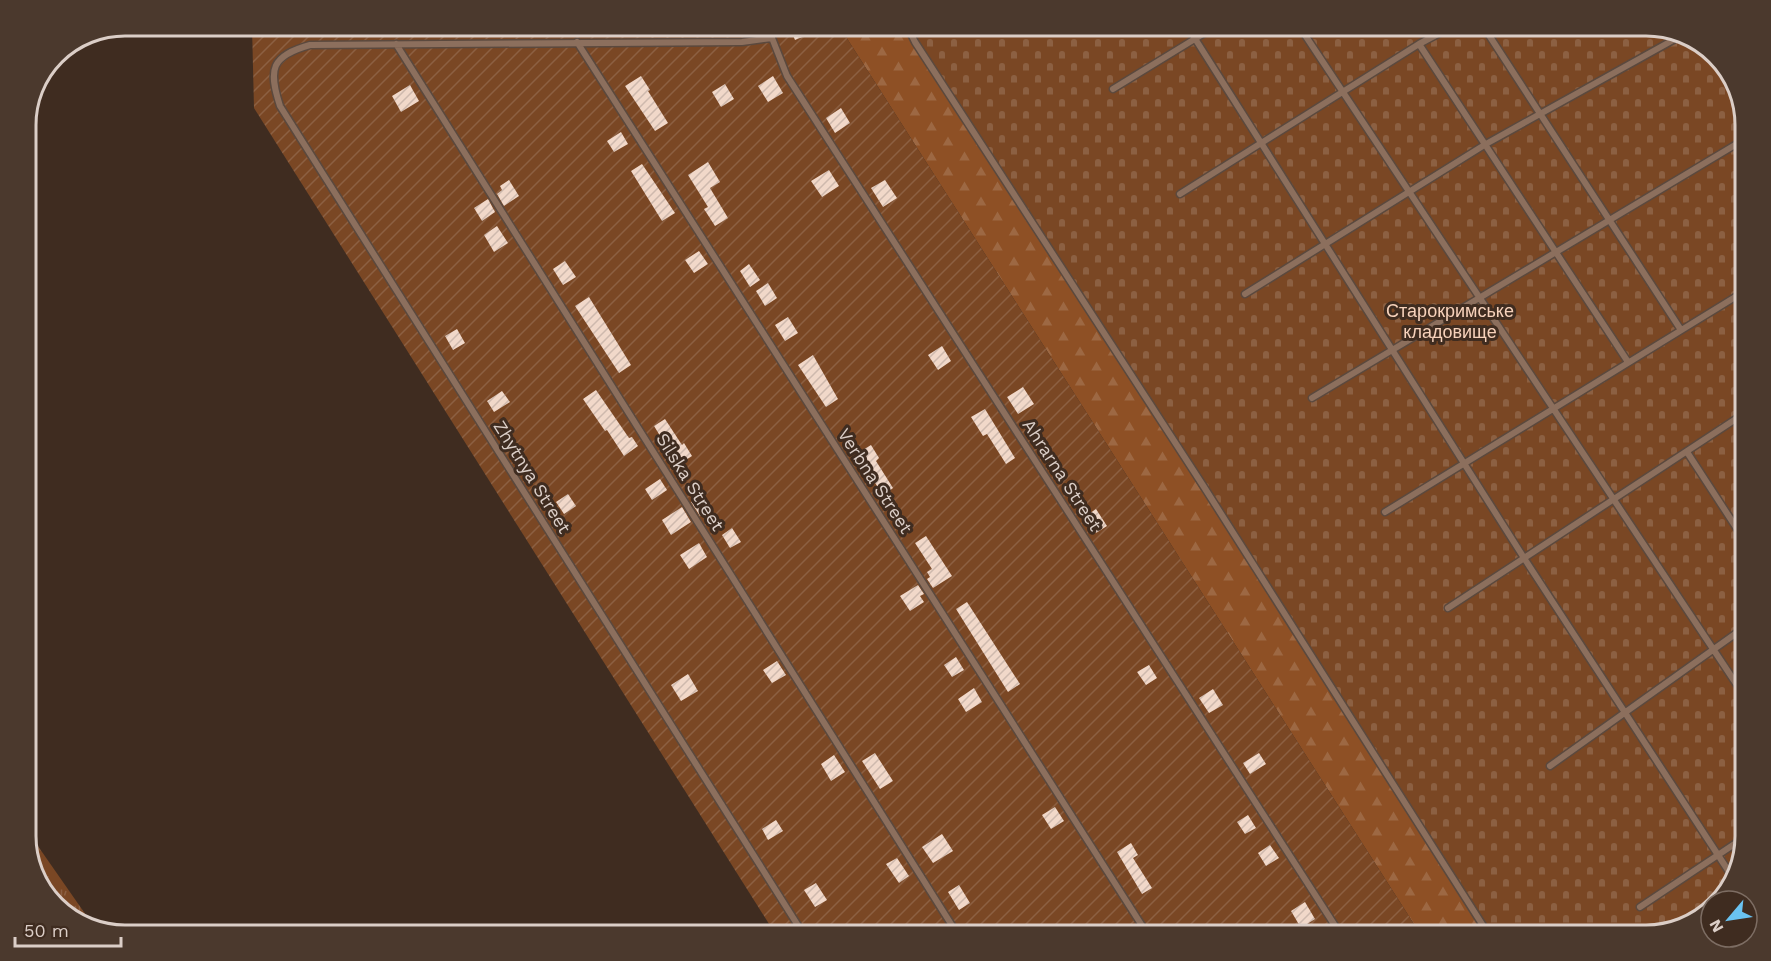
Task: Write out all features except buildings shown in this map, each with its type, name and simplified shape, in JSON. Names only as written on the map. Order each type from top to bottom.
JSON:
[{"type":"lane","points":[[912,36],[1204,487],[1482,925]]},
{"type":"lane","points":[[1113,89],[1199,36]]},
{"type":"lane","points":[[1306,36],[1735,682]]},
{"type":"lane","points":[[1180,194],[1434,36]]},
{"type":"lane","points":[[1490,36],[1681,330]]},
{"type":"lane","points":[[396,44],[742,42],[772,38]]},
{"type":"lane","name":"Ahrarna Street","points":[[772,38],[787,76],[1334,925]]},
{"type":"lane","points":[[1196,38],[1524,558],[1728,870]]},
{"type":"lane","points":[[1245,294],[1486,144],[1673,40]]},
{"type":"lane","name":"Verbna Street","points":[[577,42],[1141,925]]},
{"type":"lane","name":"Zhytnya Street","points":[[396,44],[310,45],[296,49],[283,56],[275,67],[273,83],[280,106],[797,925]]},
{"type":"lane","name":"Silska Street","points":[[396,44],[951,925]]},
{"type":"lane","points":[[1419,44],[1628,362]]},
{"type":"lane","points":[[1312,398],[1735,145]]},
{"type":"lane","points":[[1385,512],[1735,297]]},
{"type":"lane","points":[[1448,608],[1735,419]]},
{"type":"lane","points":[[1687,452],[1735,526]]},
{"type":"lane","points":[[1550,766],[1735,634]]},
{"type":"lane","points":[[1640,907],[1734,844]]},
{"type":"green space","points":[[252,36],[845,36],[1415,925],[770,925],[254,108]]},
{"type":"green space","points":[[845,36],[913,36],[1483,925],[1415,925]]},
{"type":"green space","name":"Старокримське кладовище","points":[[913,36],[1646,36],[1669,39],[1685,45],[1713,66],[1726,86],[1735,119],[1735,836],[1733,853],[1726,875],[1717,889],[1699,889],[1699,907],[1669,922],[1646,925],[1483,925]]},
{"type":"green space","points":[[36,844],[87,916],[66,903],[51,885],[41,865]]}]
